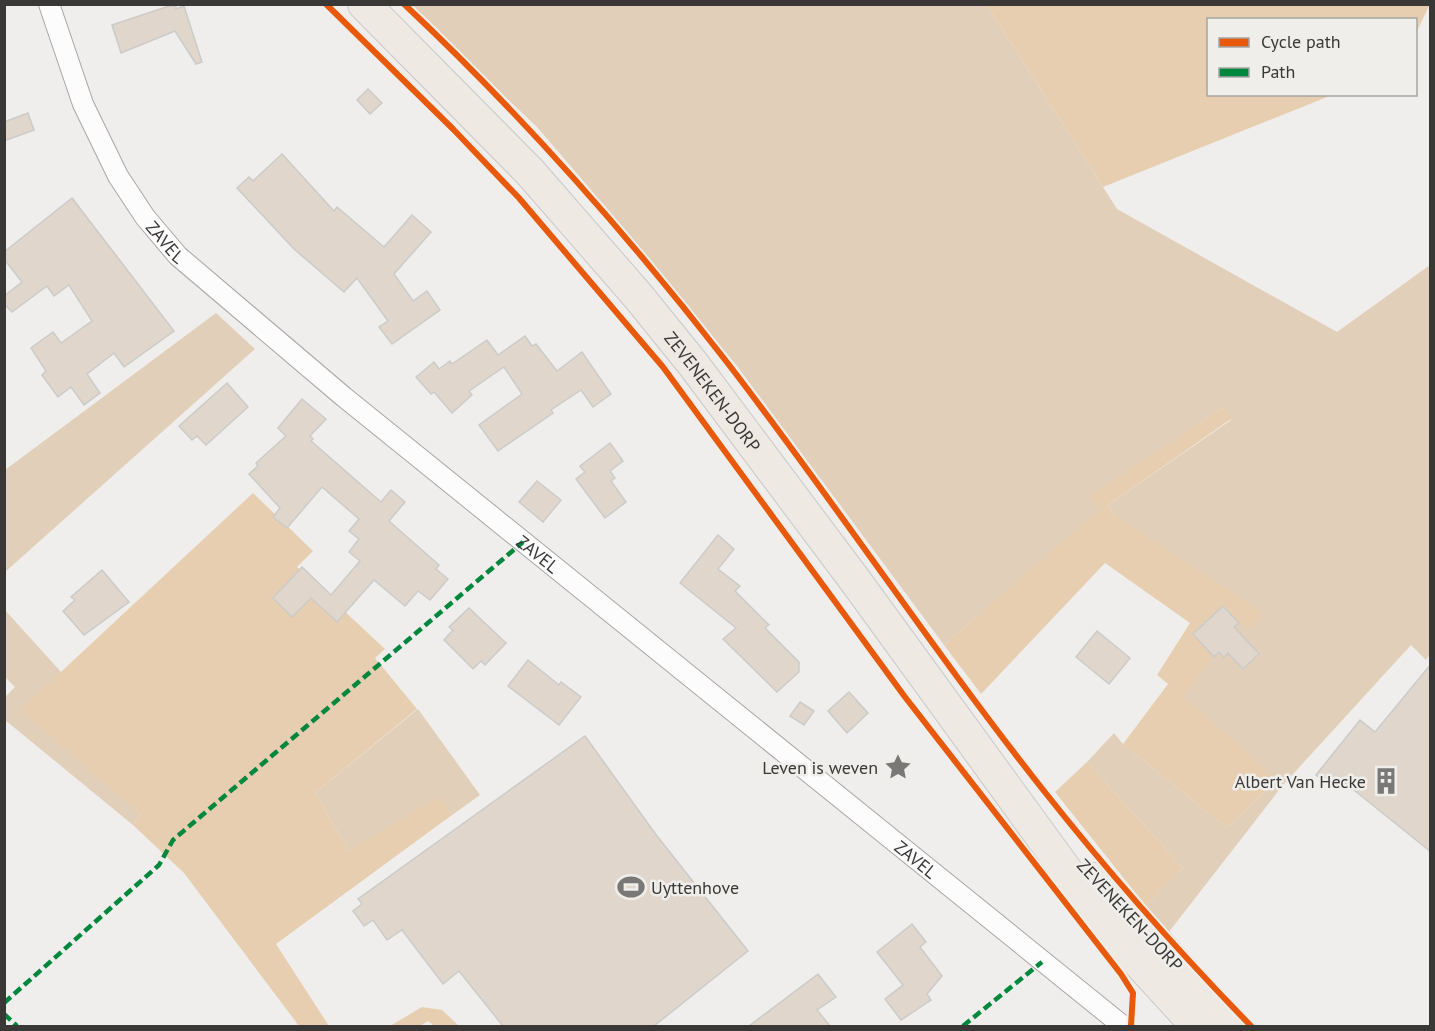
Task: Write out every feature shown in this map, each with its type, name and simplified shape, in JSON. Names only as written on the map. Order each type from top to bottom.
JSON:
[{"type":"main road","name":"ZEVENEKEN-DORP","points":[[364,4],[530,172],[638,296],[693,364],[1024,809],[1058,835],[1102,887],[1157,943],[1216,1025]]},
{"type":"street","name":"ZAVEL","points":[[49,4],[83,105],[118,176],[146,217],[178,256],[344,397],[1123,1026]]},
{"type":"shaded area","points":[[1430,4],[1417,31],[1417,18],[1207,18],[1207,96],[1330,96],[1103,187],[987,5]]},
{"type":"shaded area","points":[[408,5],[987,5],[1117,209],[1337,332],[1430,265],[1430,654],[1426,660],[1411,645],[1283,785],[1168,933],[1146,906],[1183,868],[1087,762],[1114,733],[1123,744],[1227,828],[1277,779],[1183,698],[1237,620],[1113,514],[1108,505],[1231,420],[1224,407],[1090,496],[1100,510],[944,645],[737,366],[615,218],[537,127]]},
{"type":"shaded area","points":[[216,313],[255,349],[5,572],[5,470]]},
{"type":"shaded area","points":[[1224,407],[1231,419],[1108,505],[1113,514],[1262,612],[1251,629],[1237,621],[1184,697],[1277,779],[1227,828],[1123,744],[1168,684],[1157,675],[1190,623],[1105,563],[981,694],[944,645],[1099,510],[1089,496]]},
{"type":"shaded area","points":[[253,493],[313,551],[297,567],[385,649],[375,658],[417,709],[315,793],[349,851],[439,796],[452,815],[276,944],[329,1026],[299,1026],[184,873],[133,825],[140,814],[20,710]]},
{"type":"shaded area","points":[[4,609],[61,672],[21,710],[140,814],[133,825],[5,720],[5,697],[15,687],[5,677]]},
{"type":"shaded area","points":[[418,709],[480,795],[452,815],[439,797],[349,851],[315,793]]},
{"type":"shaded area","points":[[1087,762],[1183,868],[1146,906],[1055,792]]},
{"type":"shaded area","points":[[422,1007],[442,1010],[459,1026],[434,1026],[428,1021],[420,1026],[390,1026]]},
{"type":"building","points":[[169,6],[176,6],[176,9],[184,6],[202,62],[196,64],[175,31],[121,53],[112,25]]},
{"type":"building","points":[[368,89],[382,103],[370,114],[357,100]]},
{"type":"building","points":[[28,113],[34,130],[4,141],[4,122]]},
{"type":"building","points":[[282,154],[334,211],[337,207],[384,247],[412,215],[431,232],[394,274],[413,301],[427,291],[440,310],[392,344],[379,327],[388,321],[357,278],[344,292],[294,249],[237,188],[249,177],[253,181]]},
{"type":"building","points":[[72,198],[174,331],[124,367],[114,353],[87,374],[100,393],[84,405],[71,387],[58,397],[42,375],[46,371],[31,348],[53,332],[61,343],[92,321],[69,285],[54,296],[47,286],[12,312],[4,304],[4,296],[22,282],[4,259],[4,252]]},
{"type":"building","points":[[525,336],[532,346],[536,344],[557,371],[582,352],[611,394],[593,407],[581,390],[551,410],[553,413],[498,451],[479,425],[522,394],[504,367],[469,391],[472,395],[452,413],[434,392],[431,394],[416,377],[434,362],[439,369],[450,361],[452,364],[487,340],[498,355]]},
{"type":"building","points":[[227,383],[248,407],[206,445],[197,436],[192,440],[179,426]]},
{"type":"building","points":[[302,399],[326,419],[310,436],[313,439],[311,441],[381,502],[391,490],[405,502],[389,521],[439,565],[436,569],[448,579],[430,600],[418,591],[405,606],[374,580],[337,622],[311,598],[292,617],[273,598],[302,567],[331,595],[360,561],[349,552],[359,539],[349,531],[359,519],[322,487],[287,528],[273,517],[280,508],[249,474],[258,466],[256,463],[286,436],[278,428]]},
{"type":"building","points":[[610,443],[623,461],[610,471],[615,478],[611,481],[626,502],[605,518],[576,479],[585,472],[580,466]]},
{"type":"building","points":[[537,481],[561,500],[543,522],[519,502]]},
{"type":"building","points":[[718,535],[734,549],[718,569],[740,586],[735,591],[769,625],[765,628],[799,662],[799,672],[777,692],[723,639],[736,628],[680,583]]},
{"type":"building","points":[[102,570],[129,602],[84,635],[63,611],[75,600],[71,597]]},
{"type":"building","points":[[1223,606],[1239,623],[1234,627],[1259,654],[1243,669],[1228,653],[1224,658],[1219,652],[1214,657],[1193,634]]},
{"type":"building","points":[[469,608],[506,643],[485,665],[481,661],[473,669],[444,640],[453,630],[449,627]]},
{"type":"building","points":[[1097,631],[1130,658],[1109,684],[1076,657]]},
{"type":"building","points":[[528,660],[559,685],[561,682],[581,697],[559,725],[508,686]]},
{"type":"building","name":"Albert Van Hecke","points":[[1431,664],[1431,852],[1339,778],[1331,787],[1316,775],[1360,720],[1375,732]]},
{"type":"building","points":[[849,692],[868,713],[847,733],[828,711]]},
{"type":"building","points":[[800,702],[814,711],[804,725],[790,716]]},
{"type":"building","points":[[585,736],[657,836],[748,951],[654,1026],[503,1026],[459,971],[443,984],[402,930],[387,940],[373,920],[364,926],[353,911],[362,904],[358,899]]},
{"type":"building","points":[[912,924],[926,942],[920,947],[942,976],[927,994],[931,1000],[901,1020],[885,999],[903,985],[877,952]]},
{"type":"building","points":[[818,974],[836,997],[817,1010],[830,1026],[749,1026]]},
{"type":"marked path","points":[[4,1003],[159,865],[173,840],[523,542]]},
{"type":"marked path","points":[[963,1026],[1042,962]]},
{"type":"marked path","points":[[4,1014],[17,1026]]},
{"type":"cycle path","points":[[326,4],[453,129],[519,198],[663,367],[905,697],[1121,974],[1133,993],[1131,1026]]},
{"type":"cycle path","points":[[404,4],[490,88],[572,176],[651,268],[766,414],[963,685],[1044,791],[1144,911],[1251,1026]]},
{"type":"place","name":"Leven is weven","points":[[898,767]]},
{"type":"place","name":"Albert Van Hecke","points":[[1386,781]]},
{"type":"place","name":"Uyttenhove","points":[[631,887]]}]
